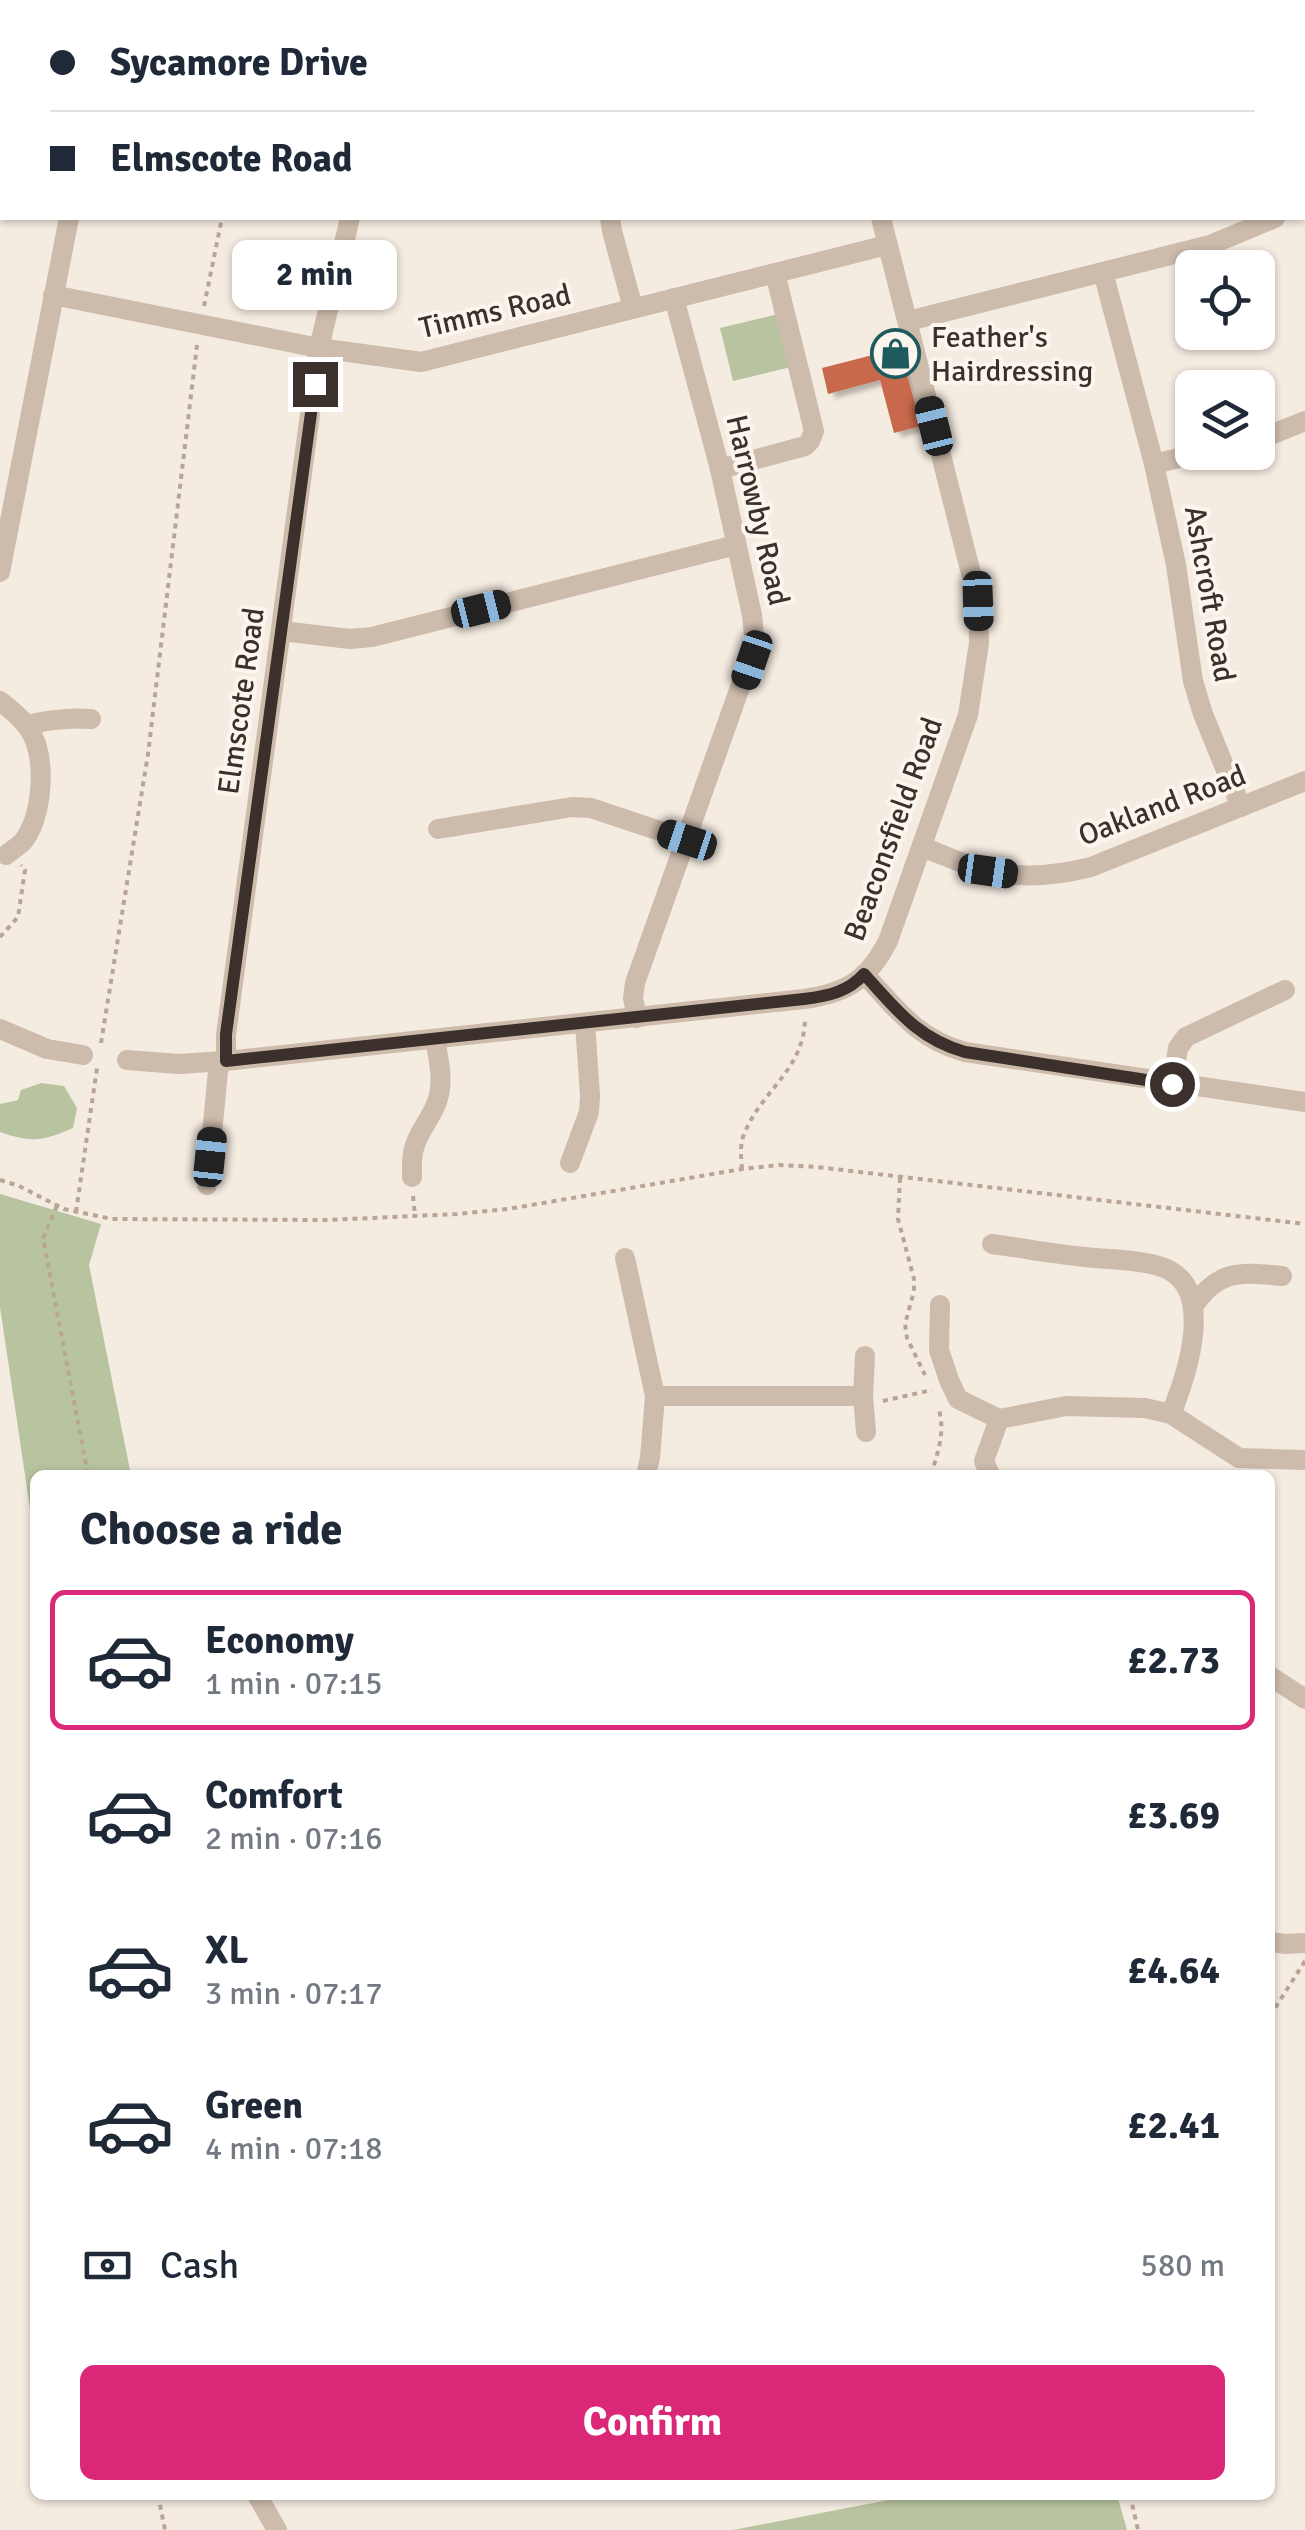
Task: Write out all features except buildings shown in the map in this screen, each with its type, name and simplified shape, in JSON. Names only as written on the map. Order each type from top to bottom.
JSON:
[{"type":"street","points":[[0,572],[64,220]]},
{"type":"street","name":"Elmscote Road","points":[[207,1184],[320,348],[350,220]]},
{"type":"street","points":[[610,220],[633,308]]},
{"type":"street","name":"Beaconsfield Road","points":[[127,1060],[178,1064],[222,1061],[804,999],[841,992],[877,962],[888,941],[968,715],[979,643],[978,601],[881,220]]},
{"type":"street","points":[[908,321],[1210,245],[1270,220]]},
{"type":"street","name":"Timms Road","points":[[53,296],[320,348],[421,362],[887,244]]},
{"type":"street","name":"Ashcroft Road","points":[[1103,272],[1154,464],[1176,565],[1193,681],[1202,714],[1241,807]]},
{"type":"street","points":[[720,469],[805,446],[814,431],[775,273]]},
{"type":"street","name":"Harrowby Road","points":[[637,1018],[635,984],[755,645],[752,614],[720,469],[674,298]]},
{"type":"street","points":[[1275,433],[1305,421]]},
{"type":"street","points":[[1154,464],[1175,459]]},
{"type":"street","points":[[281,631],[350,639],[372,636],[736,544]]},
{"type":"street","points":[[0,701],[32,732],[41,780],[38,806],[24,840],[6,854]]},
{"type":"street","points":[[26,726],[46,720],[92,720]]},
{"type":"street","name":"Oakland Road","points":[[922,847],[988,871],[1016,875],[1068,873],[1305,781]]},
{"type":"street","points":[[438,829],[572,807],[591,808],[687,840]]},
{"type":"street","points":[[864,974],[925,1036],[945,1047],[1305,1102]]},
{"type":"street","points":[[1172,1084],[1178,1048],[1186,1037],[1285,990]]},
{"type":"street","points":[[570,1162],[589,1112],[585,1023]]},
{"type":"street","points":[[0,1030],[47,1049],[83,1054]]},
{"type":"street","points":[[412,1176],[416,1141],[439,1097],[441,1077],[435,1039]]},
{"type":"street","points":[[992,1244],[1164,1267],[1179,1277],[1193,1307],[1192,1348],[1171,1414]]},
{"type":"street","points":[[626,1258],[654,1396],[647,1470]]},
{"type":"street","points":[[1193,1307],[1203,1291],[1228,1274],[1282,1276]]},
{"type":"street","points":[[940,1305],[940,1385],[958,1399],[999,1419],[1066,1406],[1145,1408],[1171,1414],[1233,1466],[1305,1460]]},
{"type":"street","points":[[865,1356],[866,1432]]},
{"type":"street","points":[[654,1396],[864,1401]]},
{"type":"street","points":[[988,1470],[984,1461],[999,1419]]},
{"type":"street","points":[[1275,1679],[1305,1699]]},
{"type":"street","points":[[1275,1943],[1305,1943]]},
{"type":"street","points":[[260,2500],[277,2530]]},
{"type":"path","points":[[76,1212],[148,754],[200,324],[222,220]]},
{"type":"path","points":[[0,936],[18,917],[25,870],[6,854]]},
{"type":"path","points":[[742,1169],[742,1142],[752,1119],[796,1060],[805,1030],[804,999]]},
{"type":"path","points":[[0,1180],[58,1206],[112,1219],[328,1220],[508,1209],[779,1165],[1305,1224]]},
{"type":"path","points":[[900,1178],[898,1219],[914,1279],[905,1324],[907,1338],[924,1374]]},
{"type":"path","points":[[58,1206],[43,1238],[87,1470]]},
{"type":"path","points":[[864,1401],[940,1385],[942,1428],[932,1470]]},
{"type":"path","points":[[1275,2008],[1305,1960]]},
{"type":"path","points":[[159,2500],[165,2530]]},
{"type":"path","points":[[1131,2500],[1138,2530]]},
{"type":"green space","points":[[779,314],[791,367],[733,381],[720,328]]},
{"type":"green space","points":[[41,1083],[64,1086],[77,1108],[73,1128],[37,1139],[0,1132],[0,1104],[18,1100],[21,1090]]},
{"type":"green space","points":[[0,1194],[101,1224],[89,1265],[130,1470],[30,1470],[30,1508],[0,1307]]},
{"type":"green space","points":[[888,2500],[1118,2500],[1127,2530],[733,2530]]},
{"type":"place","name":"Feather's Hairdressing","points":[[896,354]]},
{"type":"route","points":[[315,384],[226,1034],[226,1061],[827,996],[841,992],[864,974],[925,1036],[945,1047],[1172,1084]]}]
